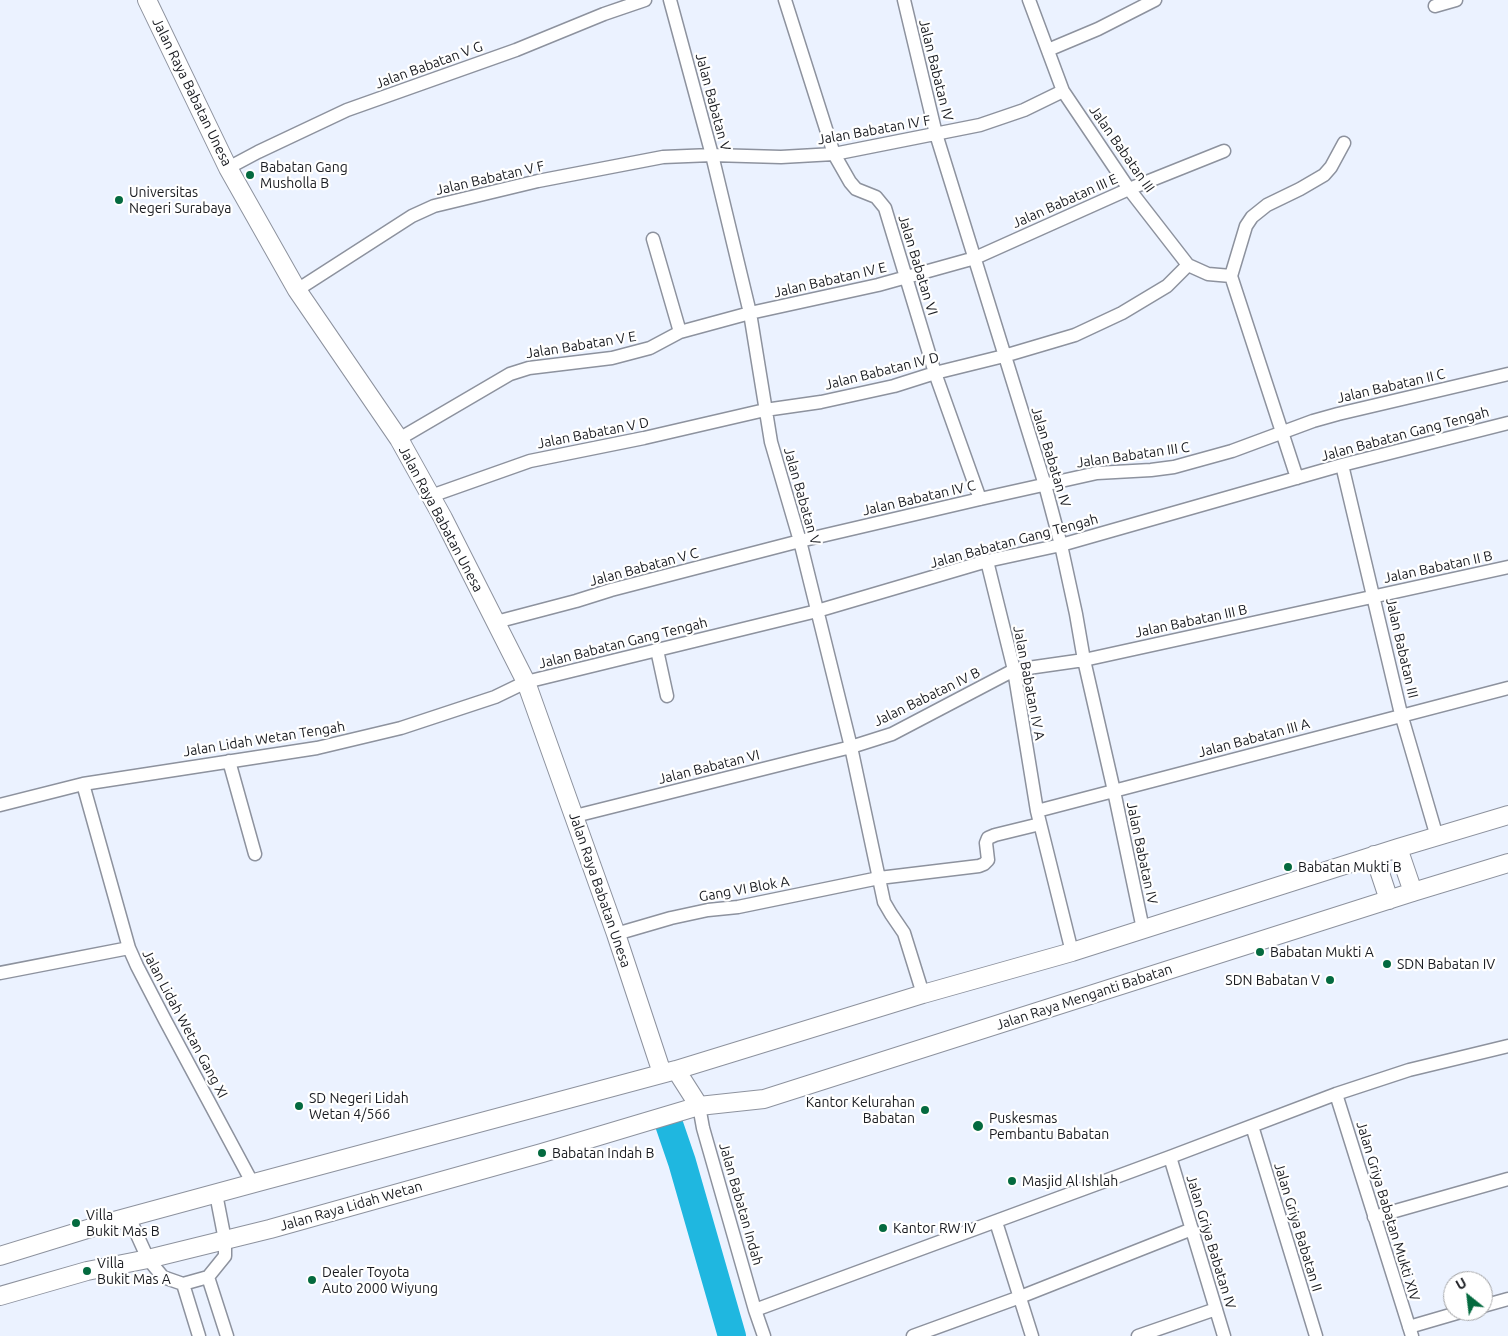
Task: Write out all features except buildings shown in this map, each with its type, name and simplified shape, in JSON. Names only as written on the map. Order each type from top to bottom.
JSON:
[{"type":"main road","name":"Jalan Raya Babatan Unesa","points":[[147,0],[228,168],[297,290],[399,439],[431,496],[526,682],[616,934],[669,1071]]},
{"type":"main road","points":[[0,1256],[129,1217],[669,1071],[922,994],[1072,952],[1376,861],[1437,837],[1508,815]]},
{"type":"main road","points":[[1400,853],[1410,885]]},
{"type":"main road","points":[[1376,861],[1386,893]]},
{"type":"main road","name":"Jalan Raya Menganti Babatan","points":[[699,1106],[764,1099],[1410,885],[1508,863]]},
{"type":"main road","points":[[669,1071],[699,1106]]},
{"type":"main road","name":"Jalan Raya Lidah Wetan","points":[[0,1296],[87,1271],[148,1259],[226,1240],[542,1153],[699,1106]]},
{"type":"street","name":"Jalan Babatan V G","points":[[228,168],[347,110],[516,50],[604,14],[645,0]]},
{"type":"street","name":"Jalan Babatan V","points":[[670,0],[712,155],[750,313],[771,442],[800,542],[851,747],[884,902],[890,914],[904,932],[922,994]]},
{"type":"street","name":"Jalan Babatan VI","points":[[785,0],[834,154],[856,189],[876,197],[885,208],[935,373],[980,499]]},
{"type":"street","name":"Jalan Babatan IV","points":[[904,0],[936,134],[1045,485],[1061,545],[1143,930]]},
{"type":"street","name":"Jalan Babatan III","points":[[1029,0],[1063,91],[1129,189],[1188,265]]},
{"type":"street","points":[[1048,50],[1098,29],[1155,0]]},
{"type":"street","points":[[1435,6],[1456,0]]},
{"type":"street","name":"Jalan Babatan IV F","points":[[712,155],[781,157],[834,154],[980,125],[1024,110],[1063,91]]},
{"type":"street","points":[[1297,478],[1231,276],[1246,226],[1252,217],[1267,205],[1324,175],[1331,167],[1344,143]]},
{"type":"street","name":"Jalan Babatan III E","points":[[975,258],[1129,189],[1224,151]]},
{"type":"street","name":"Jalan Babatan V F","points":[[297,290],[412,216],[434,206],[538,182],[663,157],[712,155]]},
{"type":"street","points":[[653,239],[680,332]]},
{"type":"street","name":"Jalan Babatan IV E","points":[[750,313],[905,278],[975,258]]},
{"type":"street","points":[[1188,265],[1208,274],[1231,276]]},
{"type":"street","name":"Jalan Babatan IV D","points":[[765,410],[821,402],[894,386],[935,373],[1075,336],[1167,286],[1188,265]]},
{"type":"street","name":"Jalan Babatan V E","points":[[399,439],[510,374],[529,368],[612,358],[650,348],[680,332],[750,313]]},
{"type":"street","name":"Jalan Babatan II C","points":[[1283,432],[1338,414],[1508,374]]},
{"type":"street","name":"Jalan Babatan V D","points":[[431,496],[530,461],[644,438],[765,410]]},
{"type":"street","name":"Jalan Babatan Gang Tengah","points":[[526,682],[817,611],[987,561],[1061,545],[1342,465],[1508,423]]},
{"type":"street","name":"Jalan Babatan III C","points":[[1045,485],[1097,473],[1151,470],[1174,466],[1232,451],[1283,432]]},
{"type":"street","name":"Jalan Babatan III","points":[[1342,465],[1401,714],[1437,837]]},
{"type":"street","name":"Jalan Babatan IV C","points":[[800,542],[1045,485]]},
{"type":"street","name":"Jalan Babatan V C","points":[[496,622],[611,590],[800,542]]},
{"type":"street","name":"Jalan Babatan IV A","points":[[987,561],[1014,670],[1040,824],[1072,952]]},
{"type":"street","name":"Jalan Babatan II B","points":[[1374,596],[1508,568]]},
{"type":"street","name":"Jalan Babatan III B","points":[[1014,670],[1084,660],[1374,596]]},
{"type":"street","points":[[657,650],[666,696]]},
{"type":"street","name":"Jalan Babatan IV B","points":[[851,747],[892,734],[1014,670]]},
{"type":"street","name":"Jalan Lidah Wetan Tengah","points":[[0,804],[83,784],[317,748],[401,728],[495,697],[526,682]]},
{"type":"street","name":"Jalan Babatan III A","points":[[1114,791],[1401,714],[1508,688]]},
{"type":"street","name":"Jalan Babatan VI","points":[[575,816],[851,747]]},
{"type":"street","points":[[229,761],[255,854]]},
{"type":"street","name":"Jalan Lidah Wetan Gang XI","points":[[83,784],[129,948],[136,966],[253,1184]]},
{"type":"street","points":[[1037,810],[1114,791]]},
{"type":"street","points":[[879,878],[979,866],[988,860],[986,843],[988,838],[1040,824]]},
{"type":"street","name":"Gang VI Blok A","points":[[616,934],[671,918],[708,910],[738,907],[879,878]]},
{"type":"street","points":[[0,973],[129,948]]},
{"type":"street","points":[[755,1310],[1336,1094],[1409,1070],[1508,1046]]},
{"type":"street","name":"Jalan Griya Babatan Mukti XIV","points":[[1336,1094],[1410,1331]]},
{"type":"street","name":"Jalan Babatan Indah","points":[[699,1106],[703,1128],[764,1336]]},
{"type":"street","name":"Jalan Griya Babatan II","points":[[1252,1126],[1316,1336]]},
{"type":"street","name":"Jalan Griya Babatan IV","points":[[1170,1157],[1224,1336]]},
{"type":"street","points":[[1374,1217],[1508,1179]]},
{"type":"street","points":[[129,1217],[148,1259],[164,1277],[183,1284],[208,1277],[225,1256],[226,1240],[216,1194]]},
{"type":"street","points":[[996,1222],[1032,1336]]},
{"type":"street","points":[[913,1336],[1020,1297],[1192,1229]]},
{"type":"street","points":[[208,1277],[227,1336]]},
{"type":"street","points":[[183,1284],[199,1336]]},
{"type":"street","points":[[1493,1303],[1508,1299]]},
{"type":"street","points":[[1138,1336],[1216,1309]]},
{"type":"street","points":[[1410,1331],[1443,1319]]},
{"type":"waterway","points":[[669,1124],[682,1162],[732,1336]]},
{"type":"place","name":"Babatan Gang Musholla B","points":[[250,175]]},
{"type":"place","name":"Universitas Negeri Surabaya","points":[[119,200]]},
{"type":"place","name":"Babatan Mukti B","points":[[1288,867]]},
{"type":"place","name":"Babatan Mukti A","points":[[1260,952]]},
{"type":"place","name":"SDN Babatan IV","points":[[1387,964]]},
{"type":"place","name":"SDN Babatan V","points":[[1330,980]]},
{"type":"place","name":"SD Negeri Lidah Wetan 4/566","points":[[299,1106]]},
{"type":"place","name":"Kantor Kelurahan Babatan","points":[[925,1110]]},
{"type":"place","name":"Puskesmas Pembantu Babatan","points":[[978,1126]]},
{"type":"place","name":"Babatan Indah B","points":[[542,1153]]},
{"type":"place","name":"Masjid Al Ishlah","points":[[1012,1181]]},
{"type":"place","name":"Villa Bukit Mas B","points":[[76,1223]]},
{"type":"place","name":"Kantor RW IV","points":[[883,1228]]},
{"type":"place","name":"Villa Bukit Mas A","points":[[87,1271]]},
{"type":"place","name":"Dealer Toyota Auto 2000 Wiyung","points":[[312,1280]]}]
